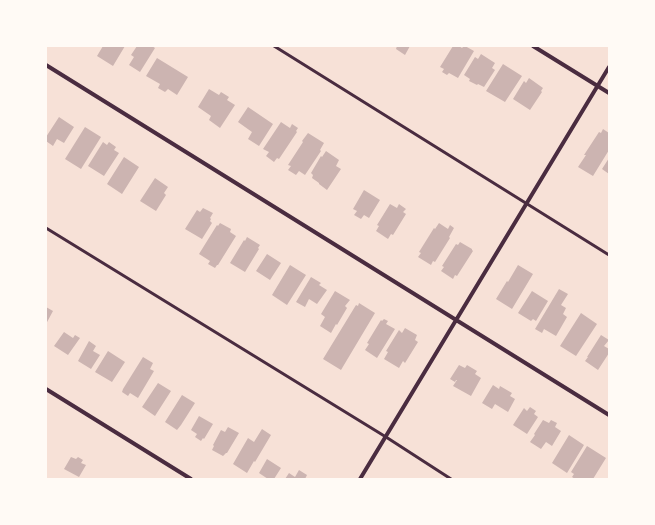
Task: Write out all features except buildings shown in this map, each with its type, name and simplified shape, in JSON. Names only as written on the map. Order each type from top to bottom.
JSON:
[{"type":"street","points":[[533,46],[609,93]]},
{"type":"street","points":[[46,65],[609,415]]},
{"type":"street","points":[[360,479],[609,67]]},
{"type":"street","points":[[46,389],[191,479]]},
{"type":"lane","points":[[274,46],[609,255]]},
{"type":"lane","points":[[46,228],[452,479]]}]
